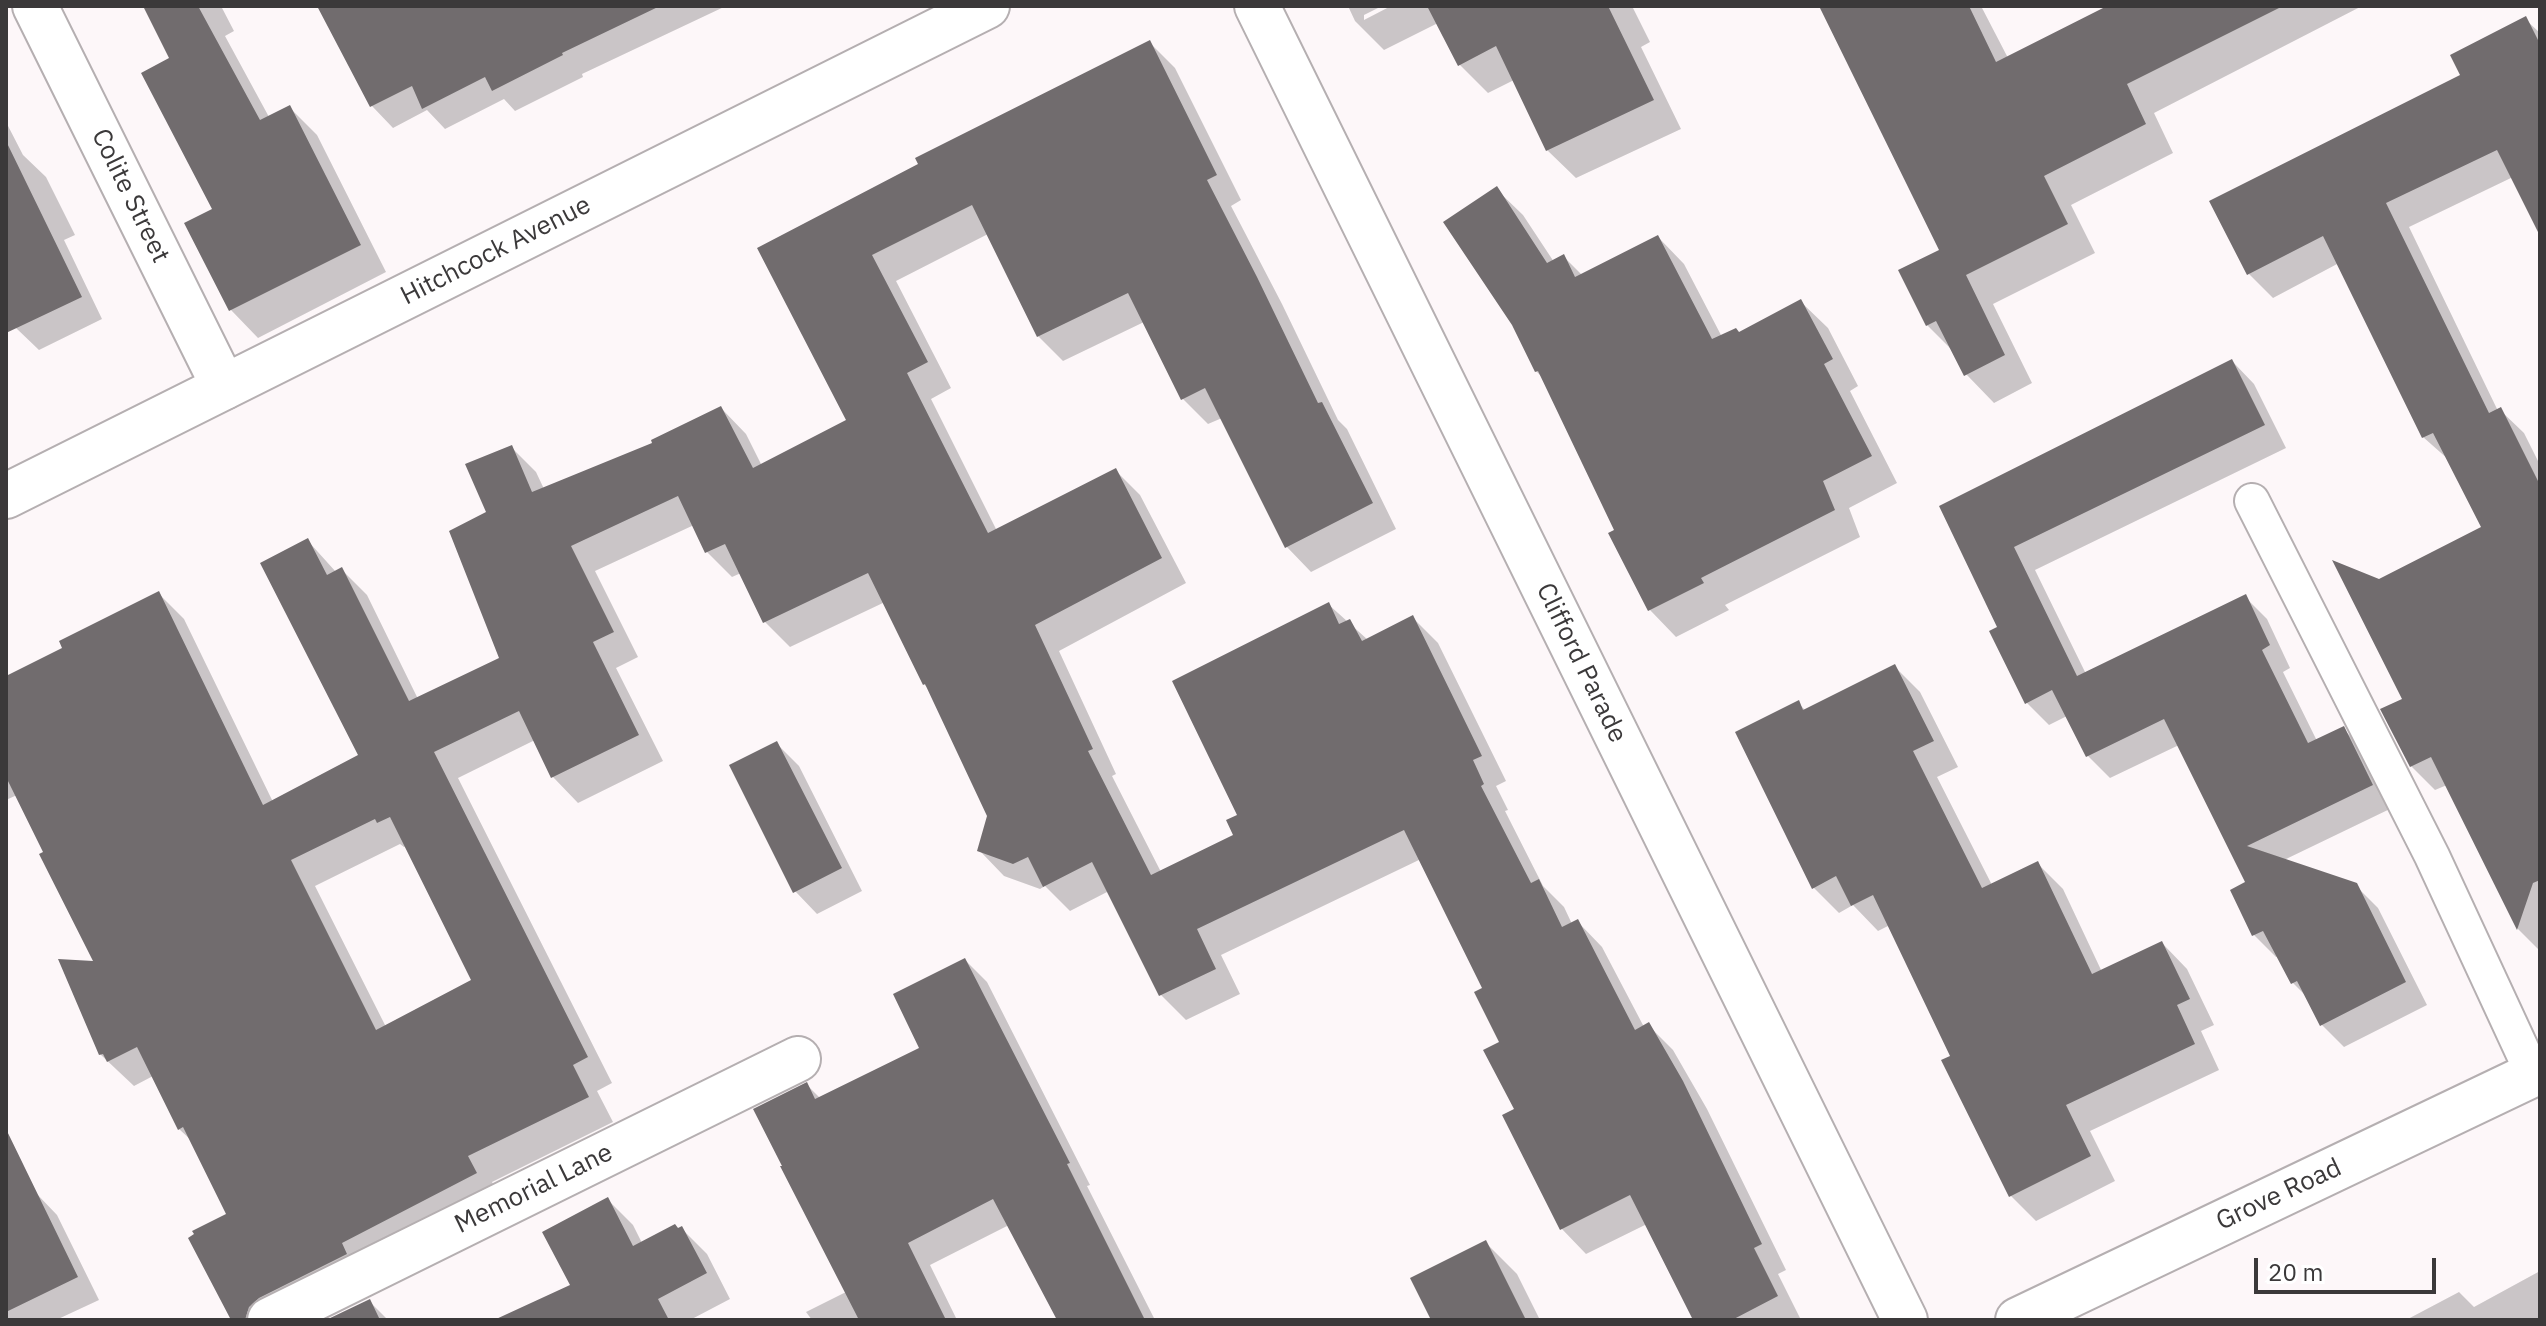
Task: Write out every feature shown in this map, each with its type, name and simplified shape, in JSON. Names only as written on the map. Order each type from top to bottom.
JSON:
[{"type":"street","name":"Colite Street","points":[[35,6],[224,387]]},
{"type":"street","name":"Hitchcock Avenue","points":[[6,496],[987,6]]},
{"type":"street","name":"Clifford Parade","points":[[1257,6],[1905,1320]]},
{"type":"street","name":"Memorial Lane","points":[[270,1320],[798,1059]]},
{"type":"street","name":"Grove Road","points":[[2018,1320],[2536,1072]]},
{"type":"lane","points":[[2252,501],[2432,856],[2536,1072]]},
{"type":"building","points":[[143,6],[198,6],[260,120],[290,105],[361,245],[229,311],[184,223],[212,209],[141,73],[169,58]]},
{"type":"building","points":[[317,6],[660,6],[492,91],[485,77],[422,109],[412,86],[370,107]]},
{"type":"building","points":[[1427,6],[1608,6],[1654,100],[1546,151],[1496,46],[1458,66]]},
{"type":"building","points":[[1819,6],[1969,6],[1996,62],[2107,6],[2283,6],[2127,84],[2146,124],[2044,176],[2068,224],[1966,275],[2005,355],[1964,376],[1936,321],[1926,326],[1898,270],[1939,250]]},
{"type":"building","points":[[2526,16],[2540,44],[2540,236],[2497,150],[2386,203],[2489,413],[2501,407],[2540,485],[2540,880],[2533,883],[2517,930],[2431,757],[2410,767],[2380,709],[2402,699],[2332,560],[2379,579],[2481,527],[2433,433],[2422,438],[2323,236],[2247,275],[2209,201],[2460,75],[2450,55]]},
{"type":"building","points":[[1150,40],[1217,175],[1207,180],[1318,403],[1322,402],[1373,503],[1285,548],[1205,388],[1181,400],[1128,293],[1037,337],[972,205],[872,255],[928,362],[907,373],[988,533],[1116,468],[1162,558],[1035,625],[1093,749],[1088,751],[1151,875],[1233,835],[1226,820],[1237,815],[1172,681],[1329,602],[1339,624],[1350,619],[1362,641],[1413,615],[1482,756],[1473,760],[1484,784],[1481,786],[1531,883],[1539,879],[1562,927],[1578,919],[1635,1030],[1649,1022],[1683,1081],[1762,1244],[1754,1248],[1778,1296],[1732,1320],[1693,1320],[1630,1195],[1560,1230],[1502,1115],[1514,1109],[1483,1050],[1499,1042],[1474,992],[1482,988],[1404,830],[1197,929],[1216,969],[1159,996],[1092,862],[1043,887],[1028,857],[1013,864],[977,851],[987,816],[868,573],[763,623],[725,544],[705,553],[678,496],[571,546],[614,632],[593,642],[639,735],[551,778],[519,711],[434,752],[588,1057],[573,1065],[589,1097],[468,1156],[477,1173],[342,1243],[347,1254],[259,1298],[249,1307],[245,1320],[231,1320],[188,1238],[194,1234],[192,1231],[226,1214],[183,1127],[178,1130],[137,1047],[107,1062],[103,1054],[99,1055],[58,959],[93,961],[39,854],[43,852],[6,777],[6,676],[62,648],[59,641],[159,591],[263,805],[358,755],[260,563],[308,538],[327,575],[342,567],[409,701],[499,658],[449,531],[486,512],[465,464],[512,445],[532,492],[652,443],[651,440],[721,406],[753,468],[846,420],[757,248],[918,164],[915,158]],"holes":[[[390,817],[471,980],[376,1030],[291,860],[375,819],[377,823]]]},
{"type":"building","points":[[6,141],[82,297],[6,333]]},
{"type":"building","points":[[1497,186],[1547,263],[1564,254],[1575,277],[1658,235],[1712,339],[1736,328],[1739,332],[1801,299],[1833,359],[1824,364],[1872,456],[1823,481],[1835,510],[1701,578],[1704,583],[1648,611],[1608,533],[1614,530],[1538,371],[1535,372],[1512,325],[1443,222]]},
{"type":"building","points":[[2232,359],[2265,425],[2014,547],[2077,676],[2246,594],[2270,645],[2262,650],[2308,743],[2344,726],[2373,785],[2247,846],[2357,883],[2406,982],[2320,1026],[2297,981],[2291,984],[2263,931],[2252,936],[2230,890],[2245,882],[2164,719],[2086,757],[2052,690],[2025,704],[1989,631],[1997,627],[1939,506]]},
{"type":"building","points":[[1895,664],[1934,741],[1913,751],[1982,888],[2038,861],[2092,974],[2162,941],[2190,999],[2177,1005],[2195,1044],[2066,1105],[2091,1156],[2009,1197],[1941,1060],[1950,1056],[1873,895],[1851,906],[1836,876],[1812,889],[1735,732],[1799,700],[1803,710]]},
{"type":"building","points":[[777,741],[842,868],[793,893],[729,765]]},
{"type":"building","points":[[965,958],[1070,1163],[1067,1164],[1145,1320],[1057,1320],[993,1199],[908,1243],[946,1320],[859,1320],[780,1166],[753,1109],[807,1082],[815,1099],[919,1048],[893,994]]},
{"type":"building","points":[[6,1129],[78,1277],[6,1312]]},
{"type":"building","points":[[608,1197],[633,1246],[675,1224],[678,1228],[682,1226],[707,1273],[658,1299],[669,1320],[494,1320],[570,1285],[542,1232]]},
{"type":"building","points":[[1486,1240],[1526,1320],[1431,1320],[1410,1278]]},
{"type":"building","points":[[370,1299],[380,1320],[326,1320]]}]
